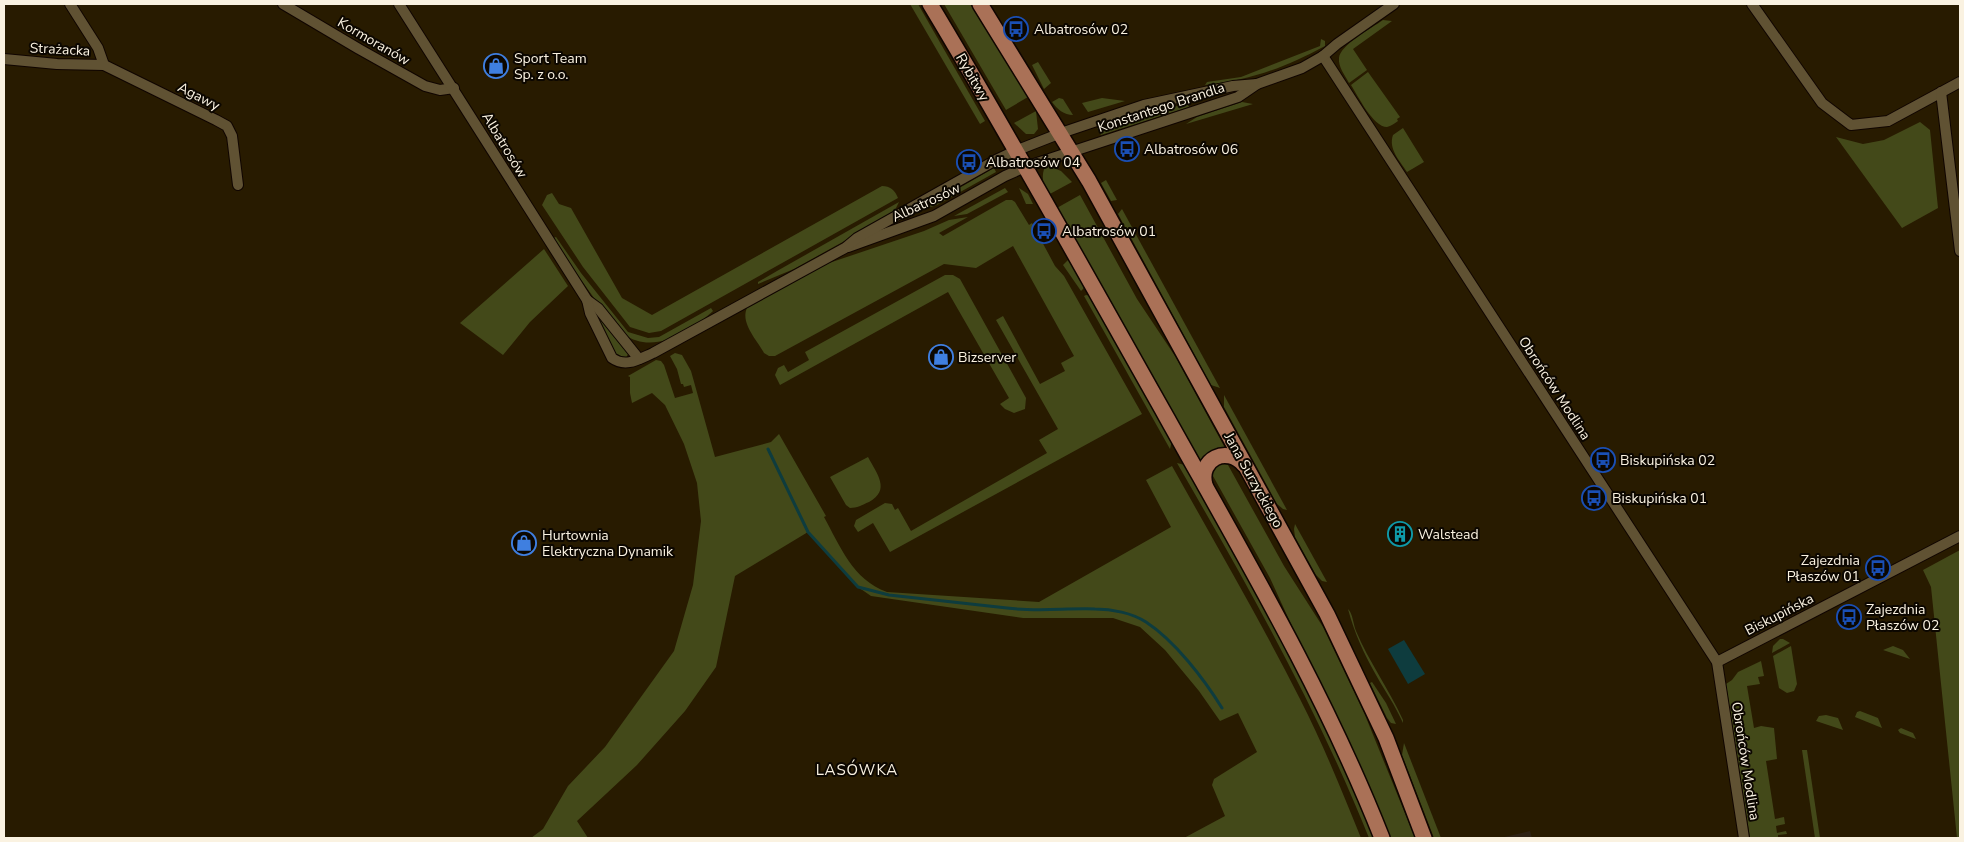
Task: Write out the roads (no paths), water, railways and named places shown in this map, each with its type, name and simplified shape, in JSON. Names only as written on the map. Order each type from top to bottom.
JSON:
[{"type":"main road","name":"Rybitwy","points":[[930,4],[1016,150]]},
{"type":"main road","points":[[980,4],[1061,133]]},
{"type":"main road","name":"Jana Surzyckiego","points":[[1061,133],[1327,614],[1355,671],[1388,746],[1424,838]]},
{"type":"main road","points":[[1016,150],[1312,680],[1349,758],[1382,838]]},
{"type":"main road","points":[[1207,489],[1204,472],[1210,462],[1217,457],[1226,455],[1234,457],[1242,462],[1250,472]]},
{"type":"street","name":"Strażacka","points":[[4,59],[57,64],[104,65],[98,48],[70,4]]},
{"type":"street","name":"Kormoranów","points":[[283,4],[425,86],[440,90],[454,88]]},
{"type":"street","name":"Albatrosów","points":[[400,4],[587,300],[590,313],[612,358],[617,362],[629,364],[654,353],[845,248],[857,238],[1016,150],[1061,133]]},
{"type":"street","name":"Konstantego Brandla","points":[[1071,151],[1238,97],[1257,84],[1302,68],[1323,56],[1394,4]]},
{"type":"street","points":[[1752,4],[1822,103],[1851,125],[1888,121],[1960,82]]},
{"type":"street","name":"Obrońców Modlina","points":[[1323,56],[1717,662],[1744,838]]},
{"type":"street","name":"Agawy","points":[[104,65],[227,126],[232,136],[238,185]]},
{"type":"street","name":"Konstantego Brandla","points":[[1061,133],[1144,105],[1233,86],[1257,84]]},
{"type":"street","points":[[1941,92],[1960,251]]},
{"type":"street","name":"Albatrosów","points":[[845,248],[861,244],[934,216],[1005,176],[1071,151]]},
{"type":"street","name":"Albatrosów","points":[[587,300],[598,308],[639,359]]},
{"type":"street","name":"Biskupińska","points":[[1717,662],[1960,536]]},
{"type":"water","points":[[1404,640],[1425,674],[1408,684],[1388,649]]},
{"type":"waterway","points":[[768,449],[808,532],[858,587],[889,595],[1018,609],[1101,609],[1128,614],[1146,622],[1168,639],[1198,673],[1222,708]]},
{"type":"place","name":"Albatrosów 02","points":[[1016,29]]},
{"type":"place","name":"Sport Team Sp. z o.o.","points":[[496,66]]},
{"type":"place","name":"Albatrosów 06","points":[[1127,149]]},
{"type":"place","name":"Albatrosów 04","points":[[969,162]]},
{"type":"place","name":"Albatrosów 01","points":[[1044,231]]},
{"type":"place","name":"Bizserver","points":[[941,357]]},
{"type":"place","name":"Biskupińska 02","points":[[1603,460]]},
{"type":"place","name":"Biskupińska 01","points":[[1594,498]]},
{"type":"place","name":"Walstead","points":[[1400,534]]},
{"type":"place","name":"Hurtownia Elektryczna Dynamik","points":[[524,543]]},
{"type":"place","name":"Zajezdnia Płaszów 01","points":[[1878,568]]},
{"type":"place","name":"Zajezdnia Płaszów 02","points":[[1849,617]]},
{"type":"district","name":"LASÓWKA","points":[[857,770]]}]
